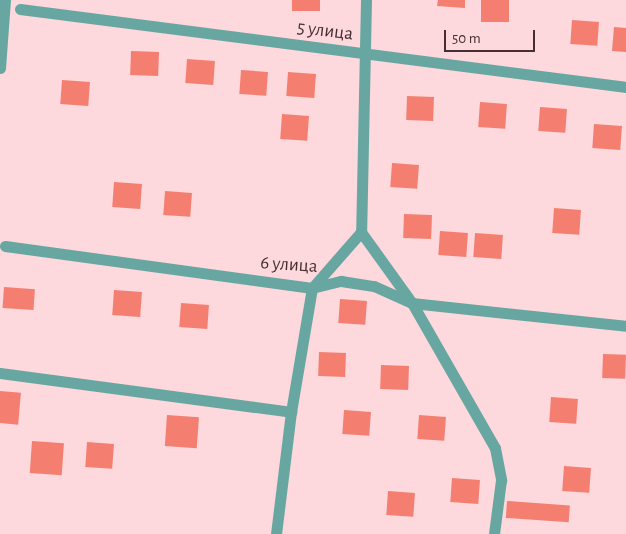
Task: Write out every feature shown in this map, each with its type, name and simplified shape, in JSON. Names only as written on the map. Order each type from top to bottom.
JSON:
[{"type":"street","points":[[0,68],[5,0]]},
{"type":"street","points":[[366,0],[363,53],[361,232],[412,303],[495,448],[501,480],[494,534]]},
{"type":"street","name":"5 улица","points":[[20,9],[626,87]]},
{"type":"street","points":[[276,534],[291,412],[312,288],[361,232]]},
{"type":"street","name":"6 улица","points":[[5,246],[312,288],[350,282],[374,286],[412,303],[626,326]]},
{"type":"street","points":[[0,373],[291,412]]},
{"type":"building","points":[[292,0],[320,0],[320,11],[292,11]]},
{"type":"building","points":[[438,0],[465,0],[465,8],[437,6]]},
{"type":"building","points":[[481,0],[509,0],[509,22],[481,22]]},
{"type":"building","points":[[572,20],[599,22],[597,46],[570,44]]},
{"type":"building","points":[[614,27],[626,28],[626,52],[612,51]]},
{"type":"building","points":[[131,51],[159,52],[158,76],[130,75]]},
{"type":"building","points":[[187,59],[215,61],[213,85],[185,83]]},
{"type":"building","points":[[241,70],[268,72],[266,96],[239,94]]},
{"type":"building","points":[[288,72],[316,74],[314,98],[286,96]]},
{"type":"building","points":[[62,80],[90,82],[88,106],[60,104]]},
{"type":"building","points":[[407,96],[434,97],[433,121],[406,120]]},
{"type":"building","points":[[480,102],[507,104],[505,129],[478,127]]},
{"type":"building","points":[[540,107],[567,109],[565,133],[538,131]]},
{"type":"building","points":[[282,114],[309,116],[307,141],[280,139]]},
{"type":"building","points":[[594,124],[622,126],[620,150],[592,148]]},
{"type":"building","points":[[392,163],[419,165],[417,189],[390,187]]},
{"type":"building","points":[[114,182],[142,184],[140,209],[112,207]]},
{"type":"building","points":[[165,191],[192,193],[190,217],[163,215]]},
{"type":"building","points":[[554,208],[581,210],[579,235],[552,233]]},
{"type":"building","points":[[404,214],[432,215],[431,239],[403,238]]},
{"type":"building","points":[[440,231],[468,233],[466,257],[438,255]]},
{"type":"building","points":[[475,233],[503,235],[501,259],[473,257]]},
{"type":"building","points":[[4,287],[35,289],[33,310],[3,308]]},
{"type":"building","points":[[114,290],[142,292],[140,317],[112,315]]},
{"type":"building","points":[[340,299],[367,301],[365,325],[338,323]]},
{"type":"building","points":[[181,303],[209,305],[207,329],[179,327]]},
{"type":"building","points":[[319,352],[346,353],[345,377],[318,376]]},
{"type":"building","points":[[603,354],[626,355],[625,379],[602,378]]},
{"type":"building","points":[[381,365],[409,366],[408,390],[380,389]]},
{"type":"building","points":[[0,391],[21,393],[18,425],[0,423]]},
{"type":"building","points":[[551,397],[578,399],[576,424],[549,422]]},
{"type":"building","points":[[344,410],[371,412],[369,436],[342,434]]},
{"type":"building","points":[[167,415],[199,417],[197,448],[165,446]]},
{"type":"building","points":[[419,415],[446,417],[444,441],[417,439]]},
{"type":"building","points":[[32,441],[64,443],[62,475],[30,473]]},
{"type":"building","points":[[87,442],[114,444],[112,469],[85,467]]},
{"type":"building","points":[[564,466],[591,468],[589,493],[562,491]]},
{"type":"building","points":[[452,478],[480,480],[478,504],[450,502]]},
{"type":"building","points":[[388,491],[415,493],[413,517],[386,515]]},
{"type":"building","points":[[507,501],[570,505],[569,522],[506,518]]}]
